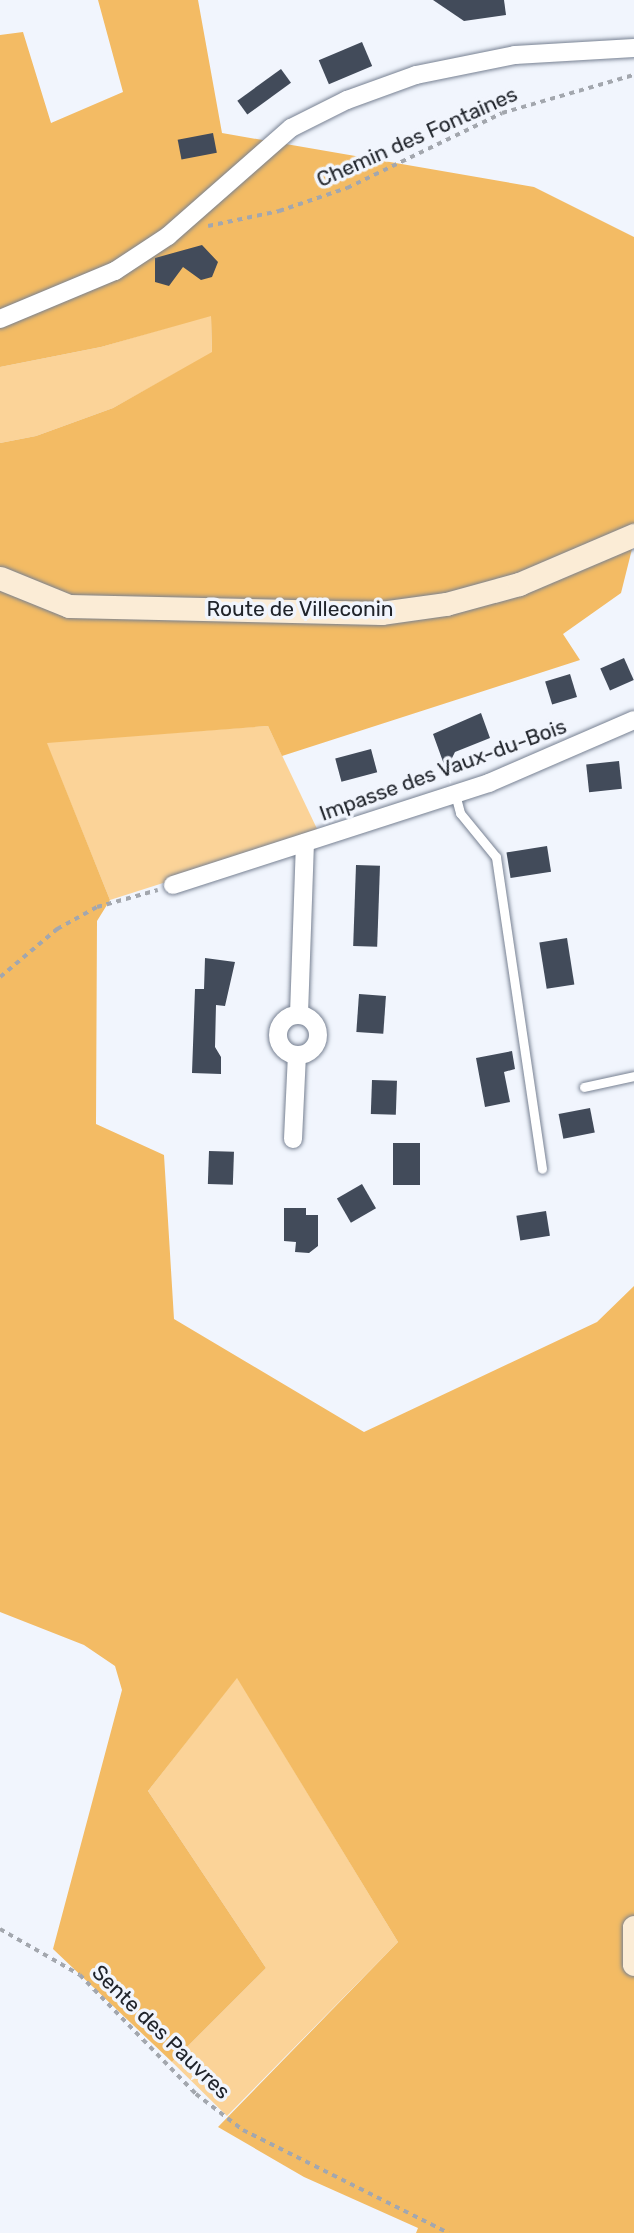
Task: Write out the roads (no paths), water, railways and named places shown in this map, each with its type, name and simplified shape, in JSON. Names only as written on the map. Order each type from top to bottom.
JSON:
[{"type":"main road","name":"Route de Villeconin","points":[[0,578],[69,606],[381,613],[446,604],[519,584],[634,535]]},
{"type":"main road","points":[[634,1927],[634,1964]]},
{"type":"street","points":[[0,319],[115,271],[172,233],[291,128],[347,100],[416,75],[515,55],[634,48]]},
{"type":"street","name":"Impasse des Vaux-du-Bois","points":[[173,885],[455,794],[553,759],[634,720]]},
{"type":"street","name":"Impasse des Vaux-du-Bois","points":[[299,1014],[304,843]]},
{"type":"street","points":[[299,1014],[312,1020],[318,1039],[310,1051],[297,1055],[281,1046],[277,1034],[282,1021],[299,1014]]},
{"type":"street","points":[[293,1139],[297,1055]]},
{"type":"lane","points":[[455,794],[460,813],[496,857],[542,1169]]},
{"type":"lane","points":[[584,1087],[634,1076]]}]
